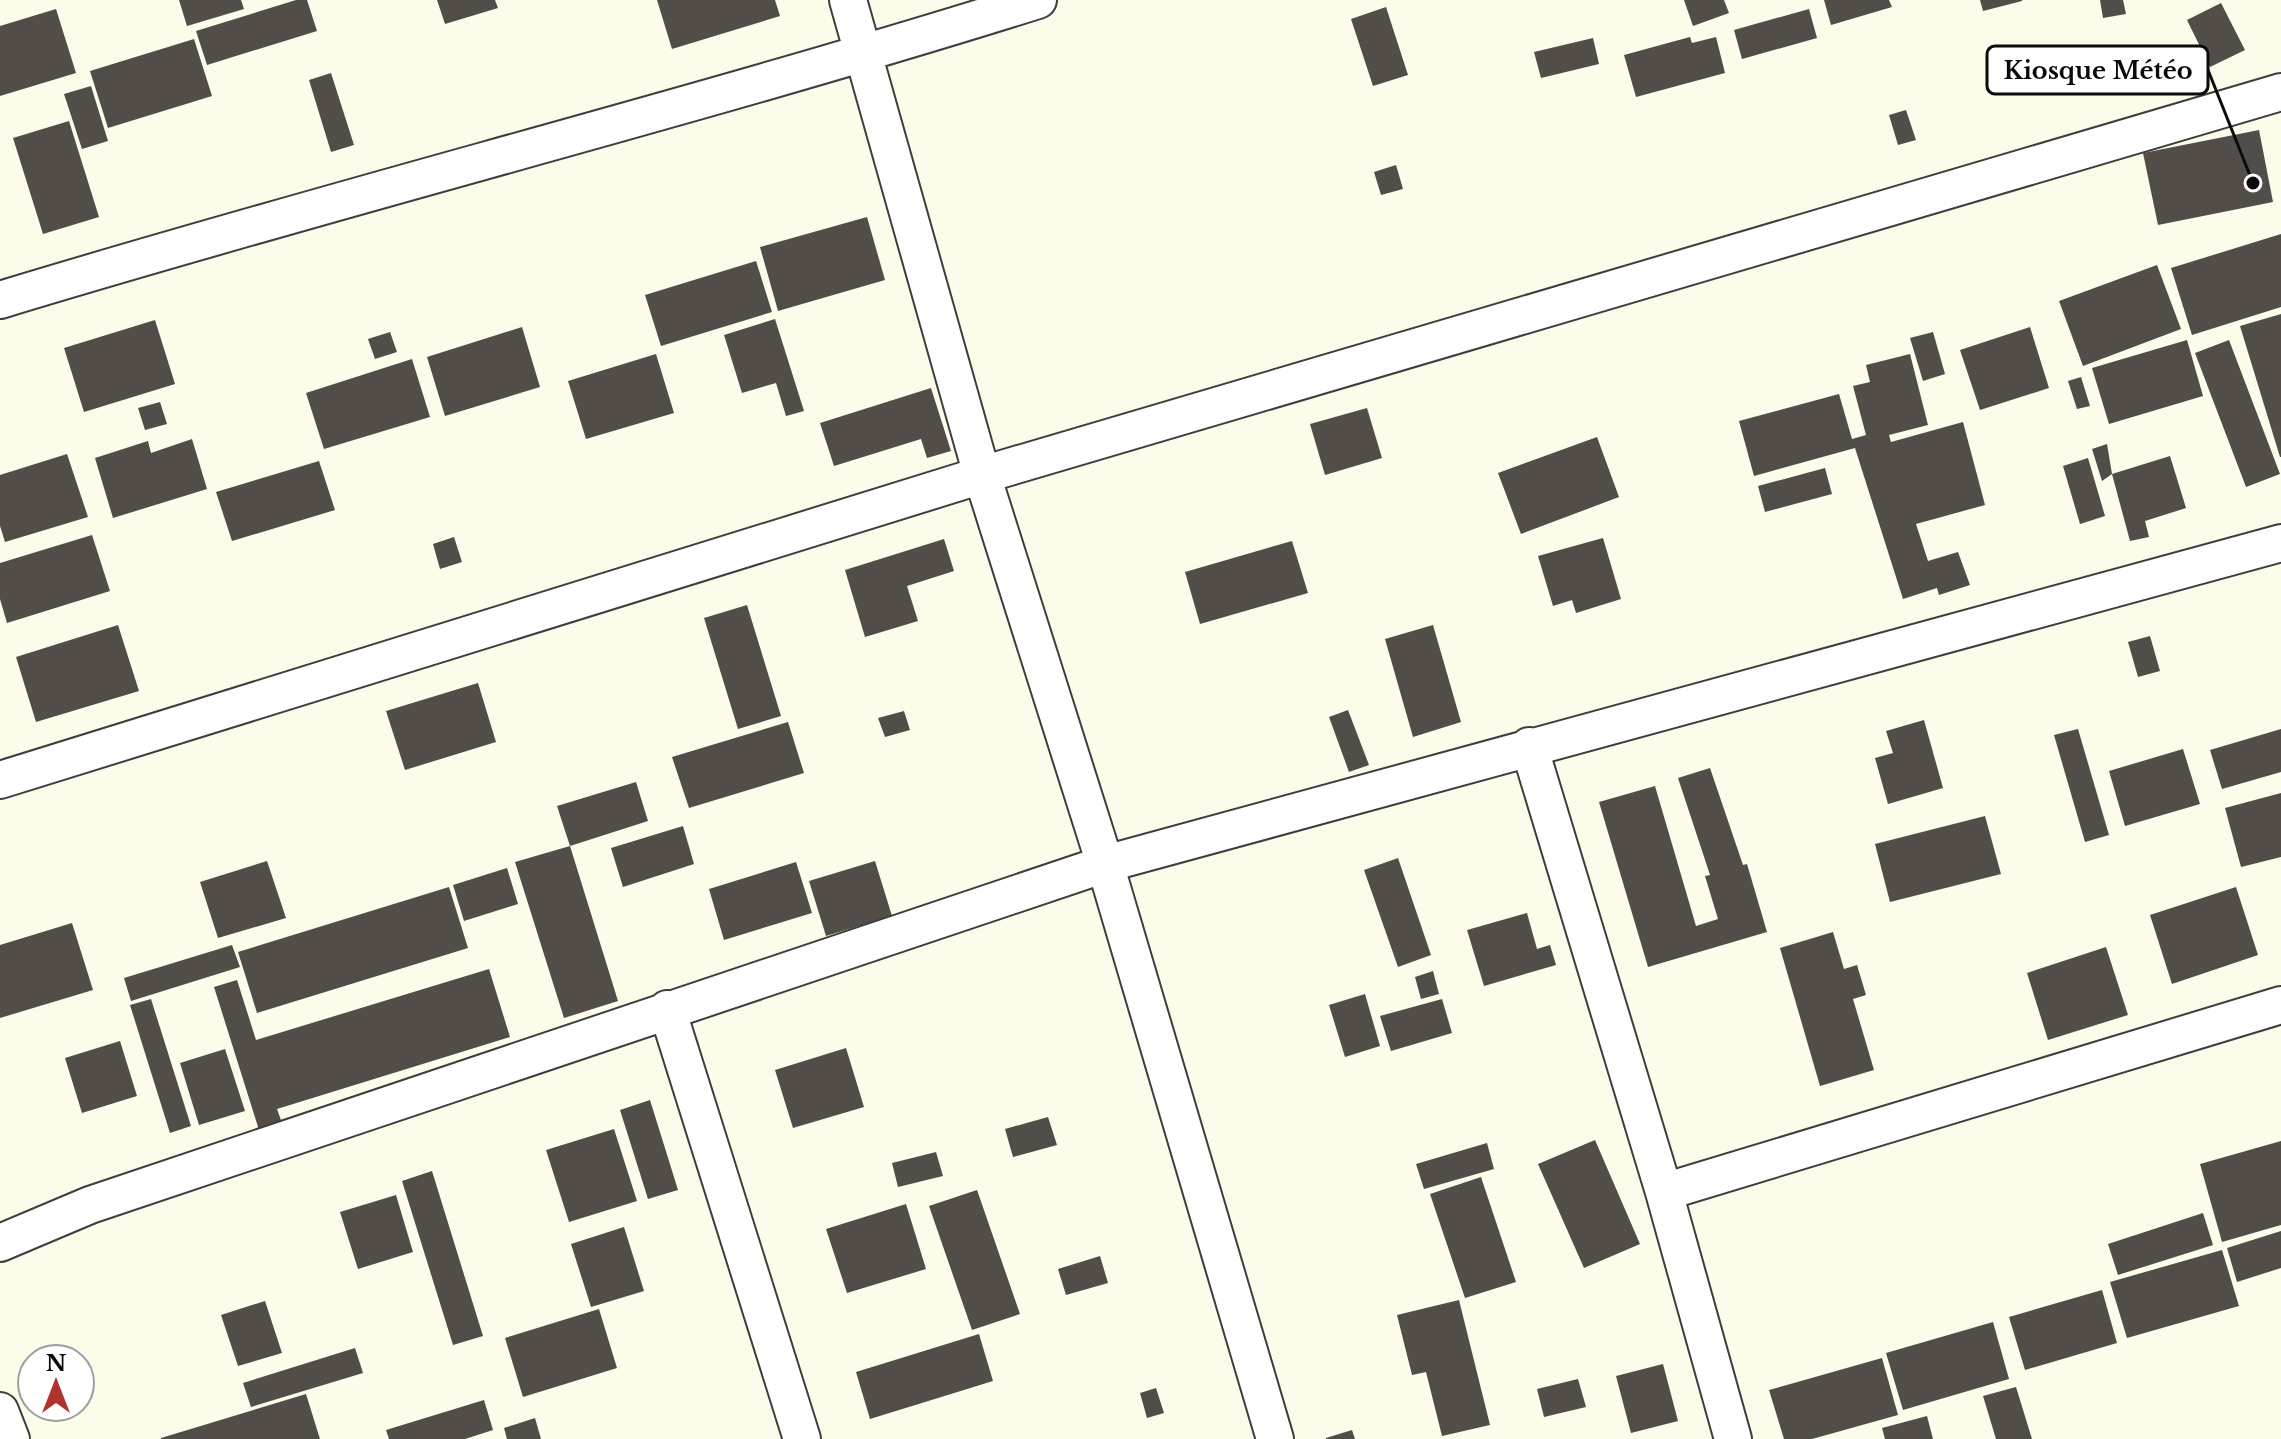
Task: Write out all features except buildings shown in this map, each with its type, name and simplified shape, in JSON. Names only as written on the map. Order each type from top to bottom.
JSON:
[{"type":"street","points":[[848,0],[982,475],[1105,864],[1275,1439]]},
{"type":"street","points":[[0,300],[208,237],[865,54],[1038,0]]},
{"type":"street","points":[[0,780],[982,475],[2281,92]]},
{"type":"street","points":[[0,1243],[105,1200],[1105,864],[2281,543]]},
{"type":"street","points":[[1529,746],[1664,1192],[1733,1439]]},
{"type":"street","points":[[1664,1192],[2281,1005]]},
{"type":"street","points":[[667,1009],[802,1439]]},
{"type":"street","points":[[0,1411],[11,1439]]},
{"type":"place","name":"Kiosque Météo","points":[[2253,183]]}]
